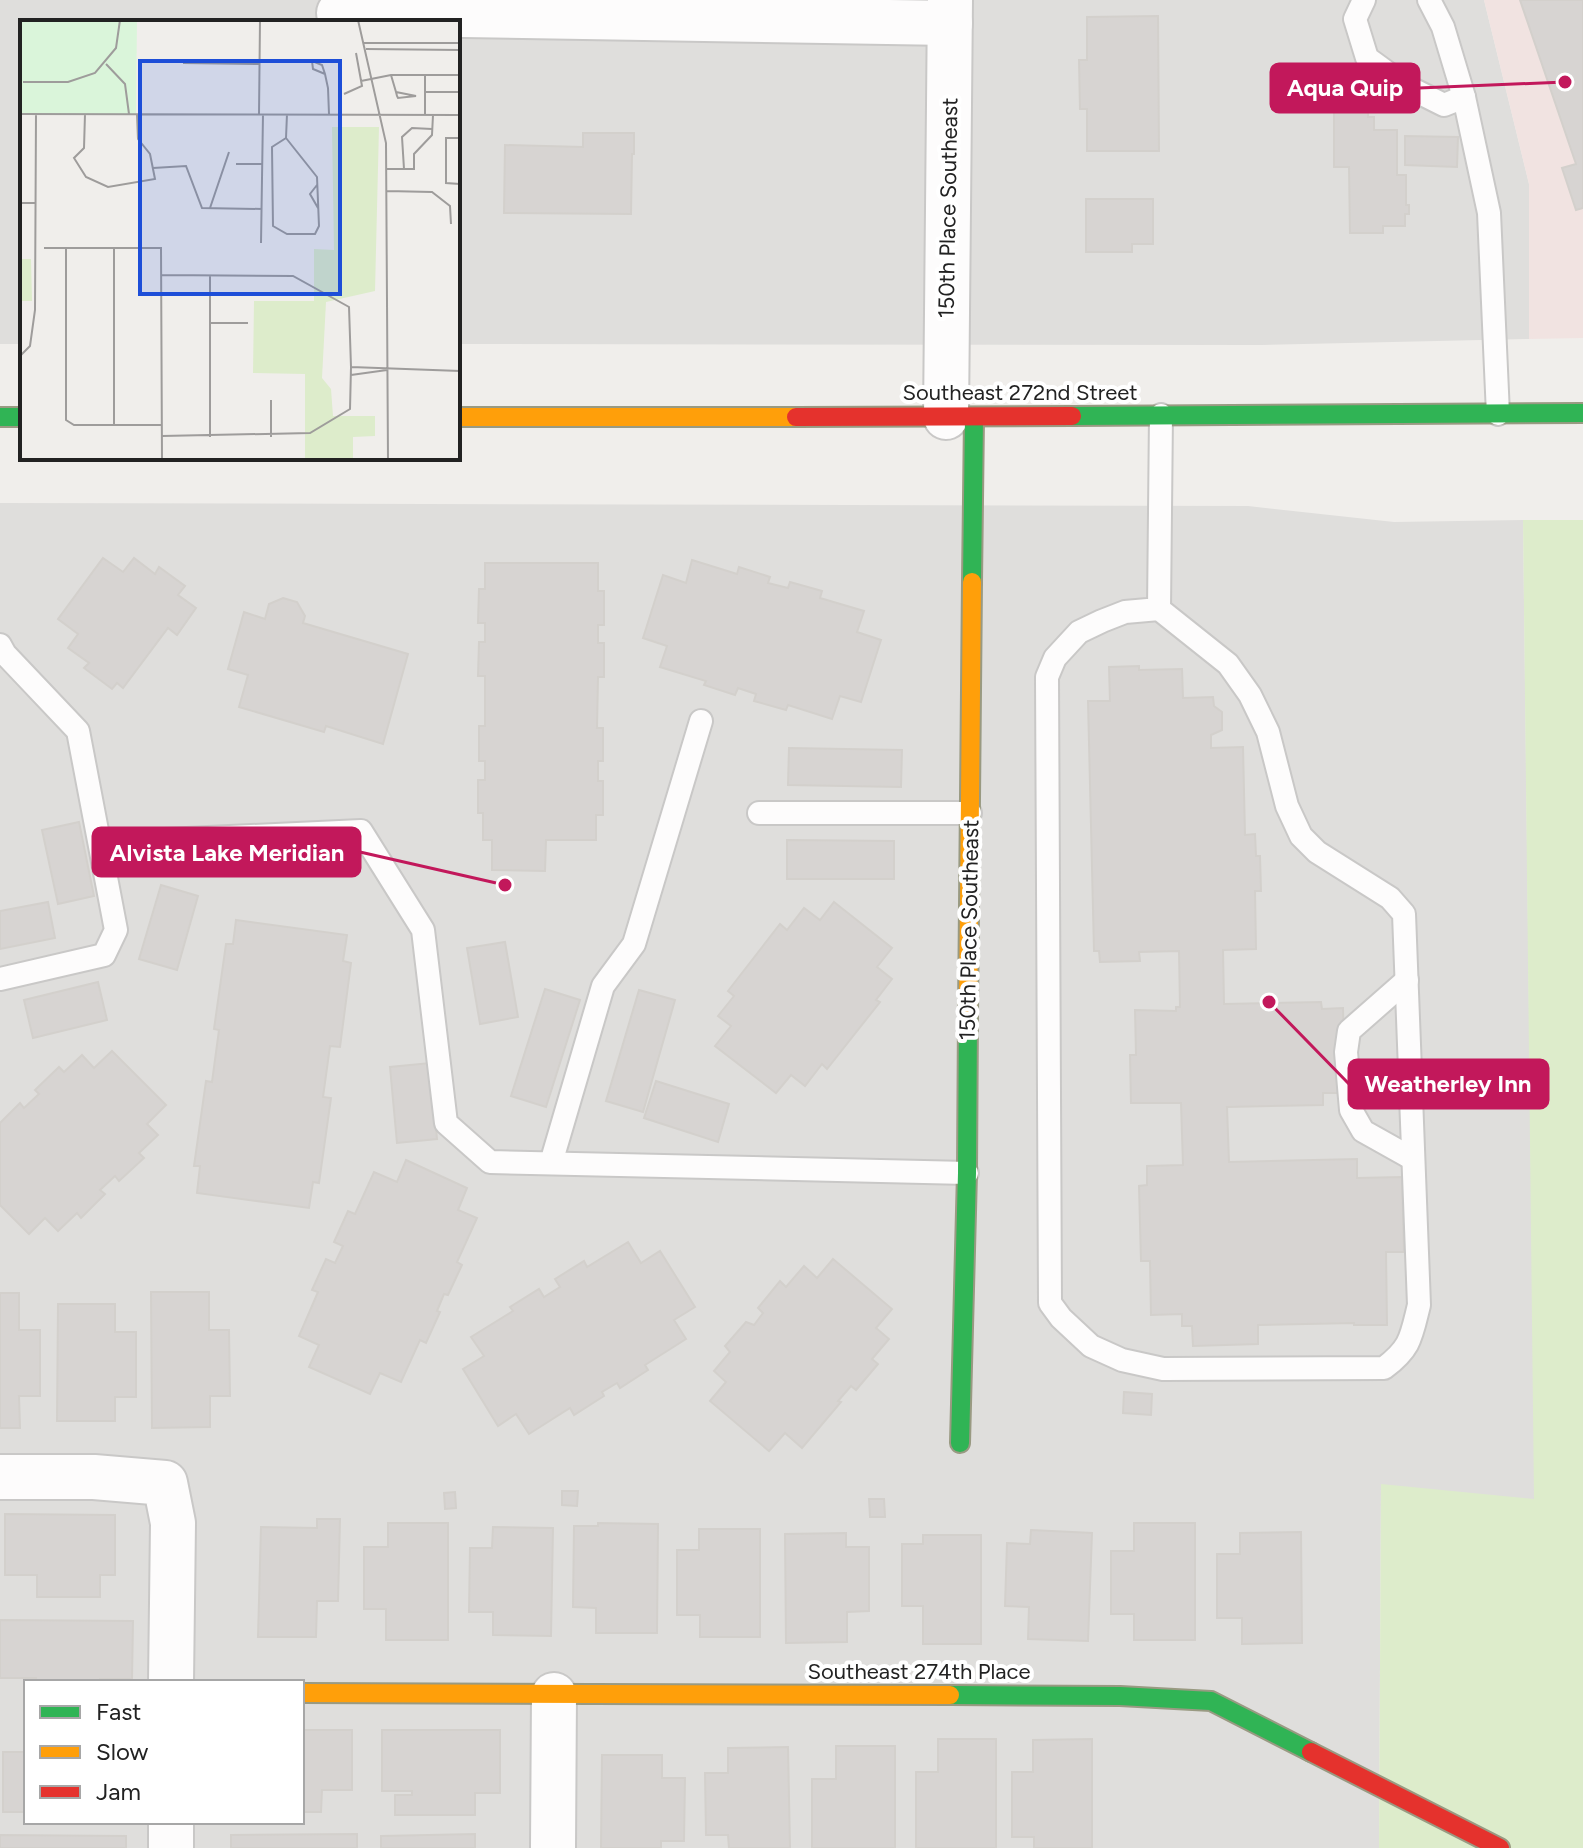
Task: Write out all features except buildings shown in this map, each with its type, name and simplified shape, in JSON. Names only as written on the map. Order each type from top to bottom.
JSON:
[{"type":"street","points":[[339,13],[950,11]]},
{"type":"street","name":"150th Place Southeast","points":[[950,11],[970,813],[967,1173],[960,1443]]},
{"type":"street","name":"Southeast 272nd Street","points":[[460,417],[1583,413]]},
{"type":"street","points":[[0,1477],[94,1477],[165,1483],[173,1523],[171,1680]]},
{"type":"street","name":"Southeast 274th Place","points":[[304,1693],[1120,1696],[1211,1701],[1500,1848]]},
{"type":"street","points":[[553,1848],[554,1695]]},
{"type":"street","points":[[171,1824],[171,1848]]},
{"type":"lane","points":[[1364,0],[1355,19],[1367,58],[1404,85],[1444,105],[1464,97]]},
{"type":"lane","points":[[1429,0],[1443,27],[1464,97],[1489,213],[1498,414]]},
{"type":"lane","points":[[1159,609],[1161,415]]},
{"type":"lane","points":[[1159,609],[1228,664],[1250,695],[1268,732],[1287,806],[1301,836],[1317,852],[1390,898],[1404,914],[1407,980],[1419,1305],[1411,1338],[1400,1356],[1384,1368],[1163,1369],[1122,1360],[1091,1346],[1061,1318],[1050,1303],[1047,677],[1055,658],[1079,632],[1125,612],[1159,609]]},
{"type":"lane","points":[[0,645],[78,731],[116,930],[104,955],[0,979]]},
{"type":"lane","points":[[551,1163],[603,986],[634,944],[701,721]]},
{"type":"lane","points":[[759,813],[970,813]]},
{"type":"lane","points":[[100,843],[361,831],[423,930],[446,1123],[490,1162],[967,1173]]},
{"type":"lane","points":[[1407,980],[1349,1031],[1346,1052],[1351,1110],[1363,1131],[1413,1159]]},
{"type":"shaded area","points":[[0,0],[1484,0],[1529,184],[1529,339],[1262,345],[460,344],[460,20],[20,20],[20,344],[0,344]]},
{"type":"shaded area","points":[[1484,0],[1583,0],[1583,338],[1529,339],[1529,184]]},
{"type":"shaded area","points":[[0,503],[1248,506],[1394,522],[1523,520],[1535,1500],[1381,1485],[1379,1848],[0,1848]]},
{"type":"green space","points":[[1523,520],[1583,520],[1583,1848],[1379,1848],[1381,1484],[1534,1499]]},
{"type":"traffic: fast","points":[[1072,416],[1583,413]]},
{"type":"traffic: fast","points":[[0,417],[20,417]]},
{"type":"traffic: fast","points":[[972,582],[974,417]]},
{"type":"traffic: fast","points":[[960,1443],[968,1014]]},
{"type":"traffic: fast","points":[[950,1695],[1120,1696],[1211,1701],[1311,1752]]},
{"type":"traffic: slow","points":[[460,417],[796,417]]},
{"type":"traffic: slow","points":[[968,1014],[972,582]]},
{"type":"traffic: slow","points":[[304,1693],[950,1695]]},
{"type":"traffic: jam","points":[[796,417],[1072,416]]},
{"type":"traffic: jam","points":[[1311,1752],[1500,1848]]},
{"type":"place","name":"Aqua Quip","points":[[1565,82]]},
{"type":"place","name":"Alvista Lake Meridian","points":[[505,885]]},
{"type":"place","name":"Weatherley Inn","points":[[1269,1002]]}]
